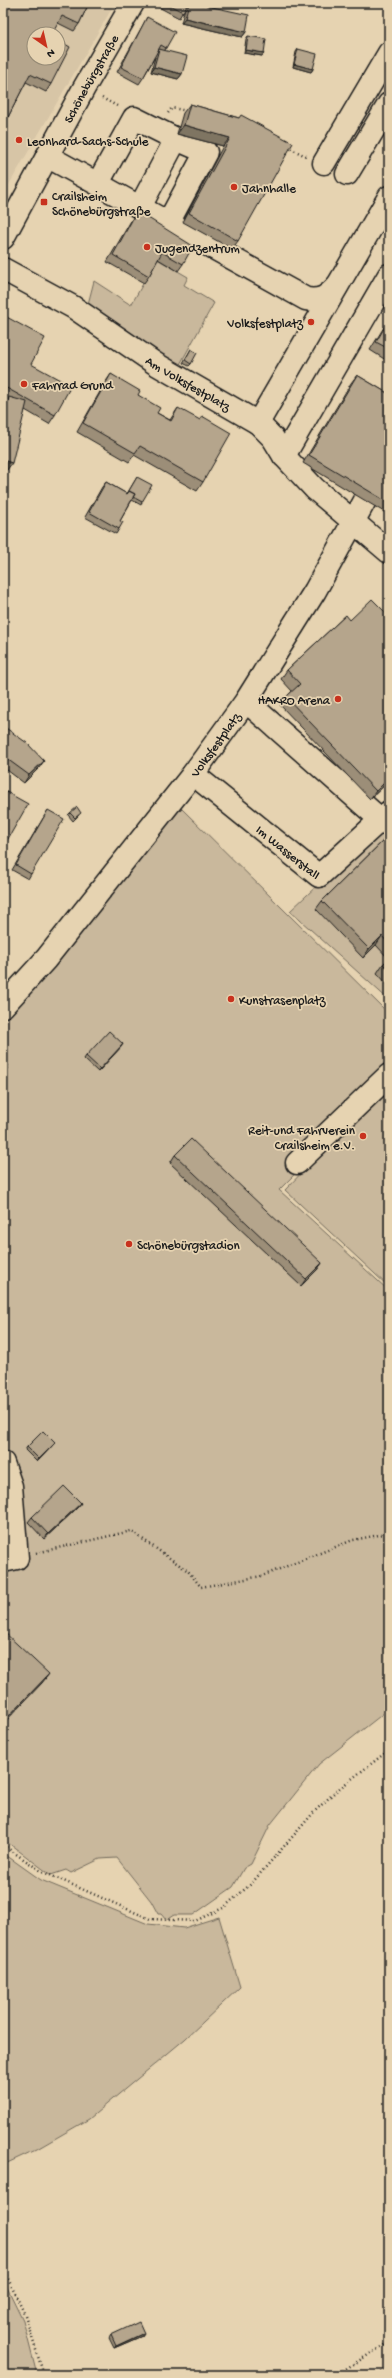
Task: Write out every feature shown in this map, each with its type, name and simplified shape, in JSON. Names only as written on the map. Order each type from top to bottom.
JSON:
[{"type":"street","name":"Schönebürgstraße","points":[[3,238],[84,88],[133,3]]},
{"type":"street","points":[[324,163],[389,53]]},
{"type":"street","points":[[347,174],[389,104]]},
{"type":"street","points":[[98,183],[134,118],[206,152],[168,222]]},
{"type":"street","points":[[140,207],[176,139]]},
{"type":"street","points":[[47,156],[306,299],[318,300],[329,295],[337,286]]},
{"type":"street","points":[[258,423],[389,197]]},
{"type":"street","name":"Am Volksfestplatz","points":[[3,269],[67,303],[156,364],[258,423],[273,438],[284,456],[315,489],[352,522]]},
{"type":"street","points":[[284,456],[389,275]]},
{"type":"street","name":"Volksfestplatz","points":[[3,1006],[46,959],[193,774],[246,701],[314,591],[389,457]]},
{"type":"street","points":[[352,522],[389,552]]},
{"type":"street","name":"Im Wasserstall","points":[[193,774],[319,876],[385,816],[246,701]]},
{"type":"street","points":[[297,1163],[389,1074]]},
{"type":"street","points":[[3,1463],[11,1486],[10,1559]]},
{"type":"path","points":[[84,88],[126,111]]},
{"type":"path","points":[[163,117],[172,108],[188,111]]},
{"type":"path","points":[[280,144],[324,163]]},
{"type":"path","points":[[10,1559],[131,1531],[188,1571],[201,1587],[262,1576],[353,1540],[389,1533]]},
{"type":"path","points":[[3,1845],[41,1871],[150,1919],[195,1921],[223,1908],[251,1884],[336,1790],[389,1750]]},
{"type":"path","points":[[3,2268],[25,2315],[42,2368],[41,2375]]},
{"type":"path","points":[[336,2375],[389,2342]]},
{"type":"path","points":[[378,2375],[389,2370]]},
{"type":"shaded area","name":"Leonhard-Sachs-Schule","points":[[3,3],[115,3],[3,195]]},
{"type":"shaded area","points":[[157,259],[188,277],[184,285],[214,303],[179,366],[88,304],[94,281],[131,305]]},
{"type":"shaded area","name":"Schönebürgstadion","points":[[178,805],[389,1014],[389,1079],[279,1190],[389,1291],[389,1709],[319,1764],[270,1825],[251,1864],[244,1868],[233,1887],[193,1915],[174,1915],[166,1920],[161,1914],[158,1914],[151,1901],[117,1858],[100,1859],[71,1873],[66,1870],[51,1875],[3,1839],[3,1007]]},
{"type":"shaded area","points":[[389,818],[389,1000],[290,911]]},
{"type":"shaded area","name":"Reit-und Fahrverein Crailsheim e.V.","points":[[389,1082],[389,1287],[285,1190]]},
{"type":"shaded area","points":[[3,1853],[41,1880],[148,1924],[184,1928],[219,1917],[240,1987],[185,2039],[89,2119],[37,2149],[3,2165]]},
{"type":"shaded area","points":[[3,2279],[23,2320],[37,2375],[3,2375]]},
{"type":"building","points":[[3,3],[89,3],[79,24],[62,16],[56,26],[26,26],[26,66],[60,66],[51,84],[30,74],[3,127],[4,17]]},
{"type":"building","points":[[165,3],[188,3],[183,12]]},
{"type":"building","points":[[189,3],[249,15],[246,32],[185,18]]},
{"type":"building","points":[[147,17],[175,32],[166,48],[161,45],[143,78],[121,67]]},
{"type":"building","points":[[248,36],[266,39],[264,53],[246,50]]},
{"type":"building","points":[[66,45],[70,47],[66,55]]},
{"type":"building","points":[[159,49],[187,56],[182,74],[154,67]]},
{"type":"building","points":[[298,49],[317,54],[313,69],[294,64]]},
{"type":"building","name":"Jahnhalle","points":[[190,104],[239,118],[241,115],[293,143],[238,241],[189,213],[230,138],[184,125]]},
{"type":"building","name":"Jugendzentrum","points":[[137,211],[193,246],[183,264],[162,252],[149,276],[113,255]]},
{"type":"building","name":"Fahrrad Grund","points":[[3,315],[45,338],[31,364],[71,386],[55,415],[3,386]]},
{"type":"building","points":[[389,320],[389,349],[376,342]]},
{"type":"building","points":[[191,349],[197,353],[191,364],[185,360]]},
{"type":"building","points":[[111,374],[140,391],[138,395],[160,408],[157,413],[171,421],[178,408],[200,420],[202,416],[231,433],[203,482],[140,446],[135,453],[83,423]]},
{"type":"building","points":[[357,375],[389,394],[389,503],[309,455]]},
{"type":"building","points":[[9,397],[27,402],[12,463],[3,460],[3,411],[5,412]]},
{"type":"building","points":[[137,477],[152,485],[142,502],[133,497],[135,494],[129,491],[127,494]]},
{"type":"building","points":[[106,482],[127,494],[129,491],[135,494],[120,521],[123,522],[119,529],[89,512]]},
{"type":"building","name":"HAKRO Arena","points":[[372,599],[389,616],[389,778],[376,791],[286,697],[300,684],[287,670],[346,615],[350,620]]},
{"type":"building","points":[[3,726],[27,743],[44,761],[29,775],[3,756]]},
{"type":"building","points":[[3,790],[28,804],[5,844],[3,843]]},
{"type":"building","points":[[77,807],[81,813],[75,818],[70,813]]},
{"type":"building","points":[[48,810],[64,819],[31,874],[16,865]]},
{"type":"building","points":[[389,835],[389,944],[382,936],[369,949],[322,901]]},
{"type":"building","points":[[389,959],[389,970],[383,964]]},
{"type":"building","points":[[109,1031],[123,1044],[100,1069],[86,1056]]},
{"type":"building","points":[[3,1061],[9,1067],[3,1072]]},
{"type":"building","points":[[191,1139],[322,1263],[306,1279],[175,1155]]},
{"type":"building","points":[[43,1431],[55,1443],[39,1459],[27,1447]]},
{"type":"building","points":[[64,1486],[81,1503],[48,1534],[32,1517]]},
{"type":"building","points":[[3,1631],[49,1674],[3,1722]]},
{"type":"building","points":[[139,2322],[144,2333],[116,2346],[111,2335]]},
{"type":"place","name":"Leonhard-Sachs-Schule","points":[[19,140]]},
{"type":"place","name":"Jahnhalle","points":[[234,187]]},
{"type":"place","name":"Crailsheim Schönebürgstraße","points":[[44,202]]},
{"type":"place","name":"Jugendzentrum","points":[[147,247]]},
{"type":"place","name":"Volksfestplatz","points":[[311,322]]},
{"type":"place","name":"Fahrrad Grund","points":[[24,384]]},
{"type":"place","name":"HAKRO Arena","points":[[338,699]]},
{"type":"place","name":"Kunstrasenplatz","points":[[231,999]]},
{"type":"place","name":"Reit-und Fahrverein Crailsheim e.V.","points":[[363,1136]]},
{"type":"place","name":"Schönebürgstadion","points":[[129,1244]]}]
